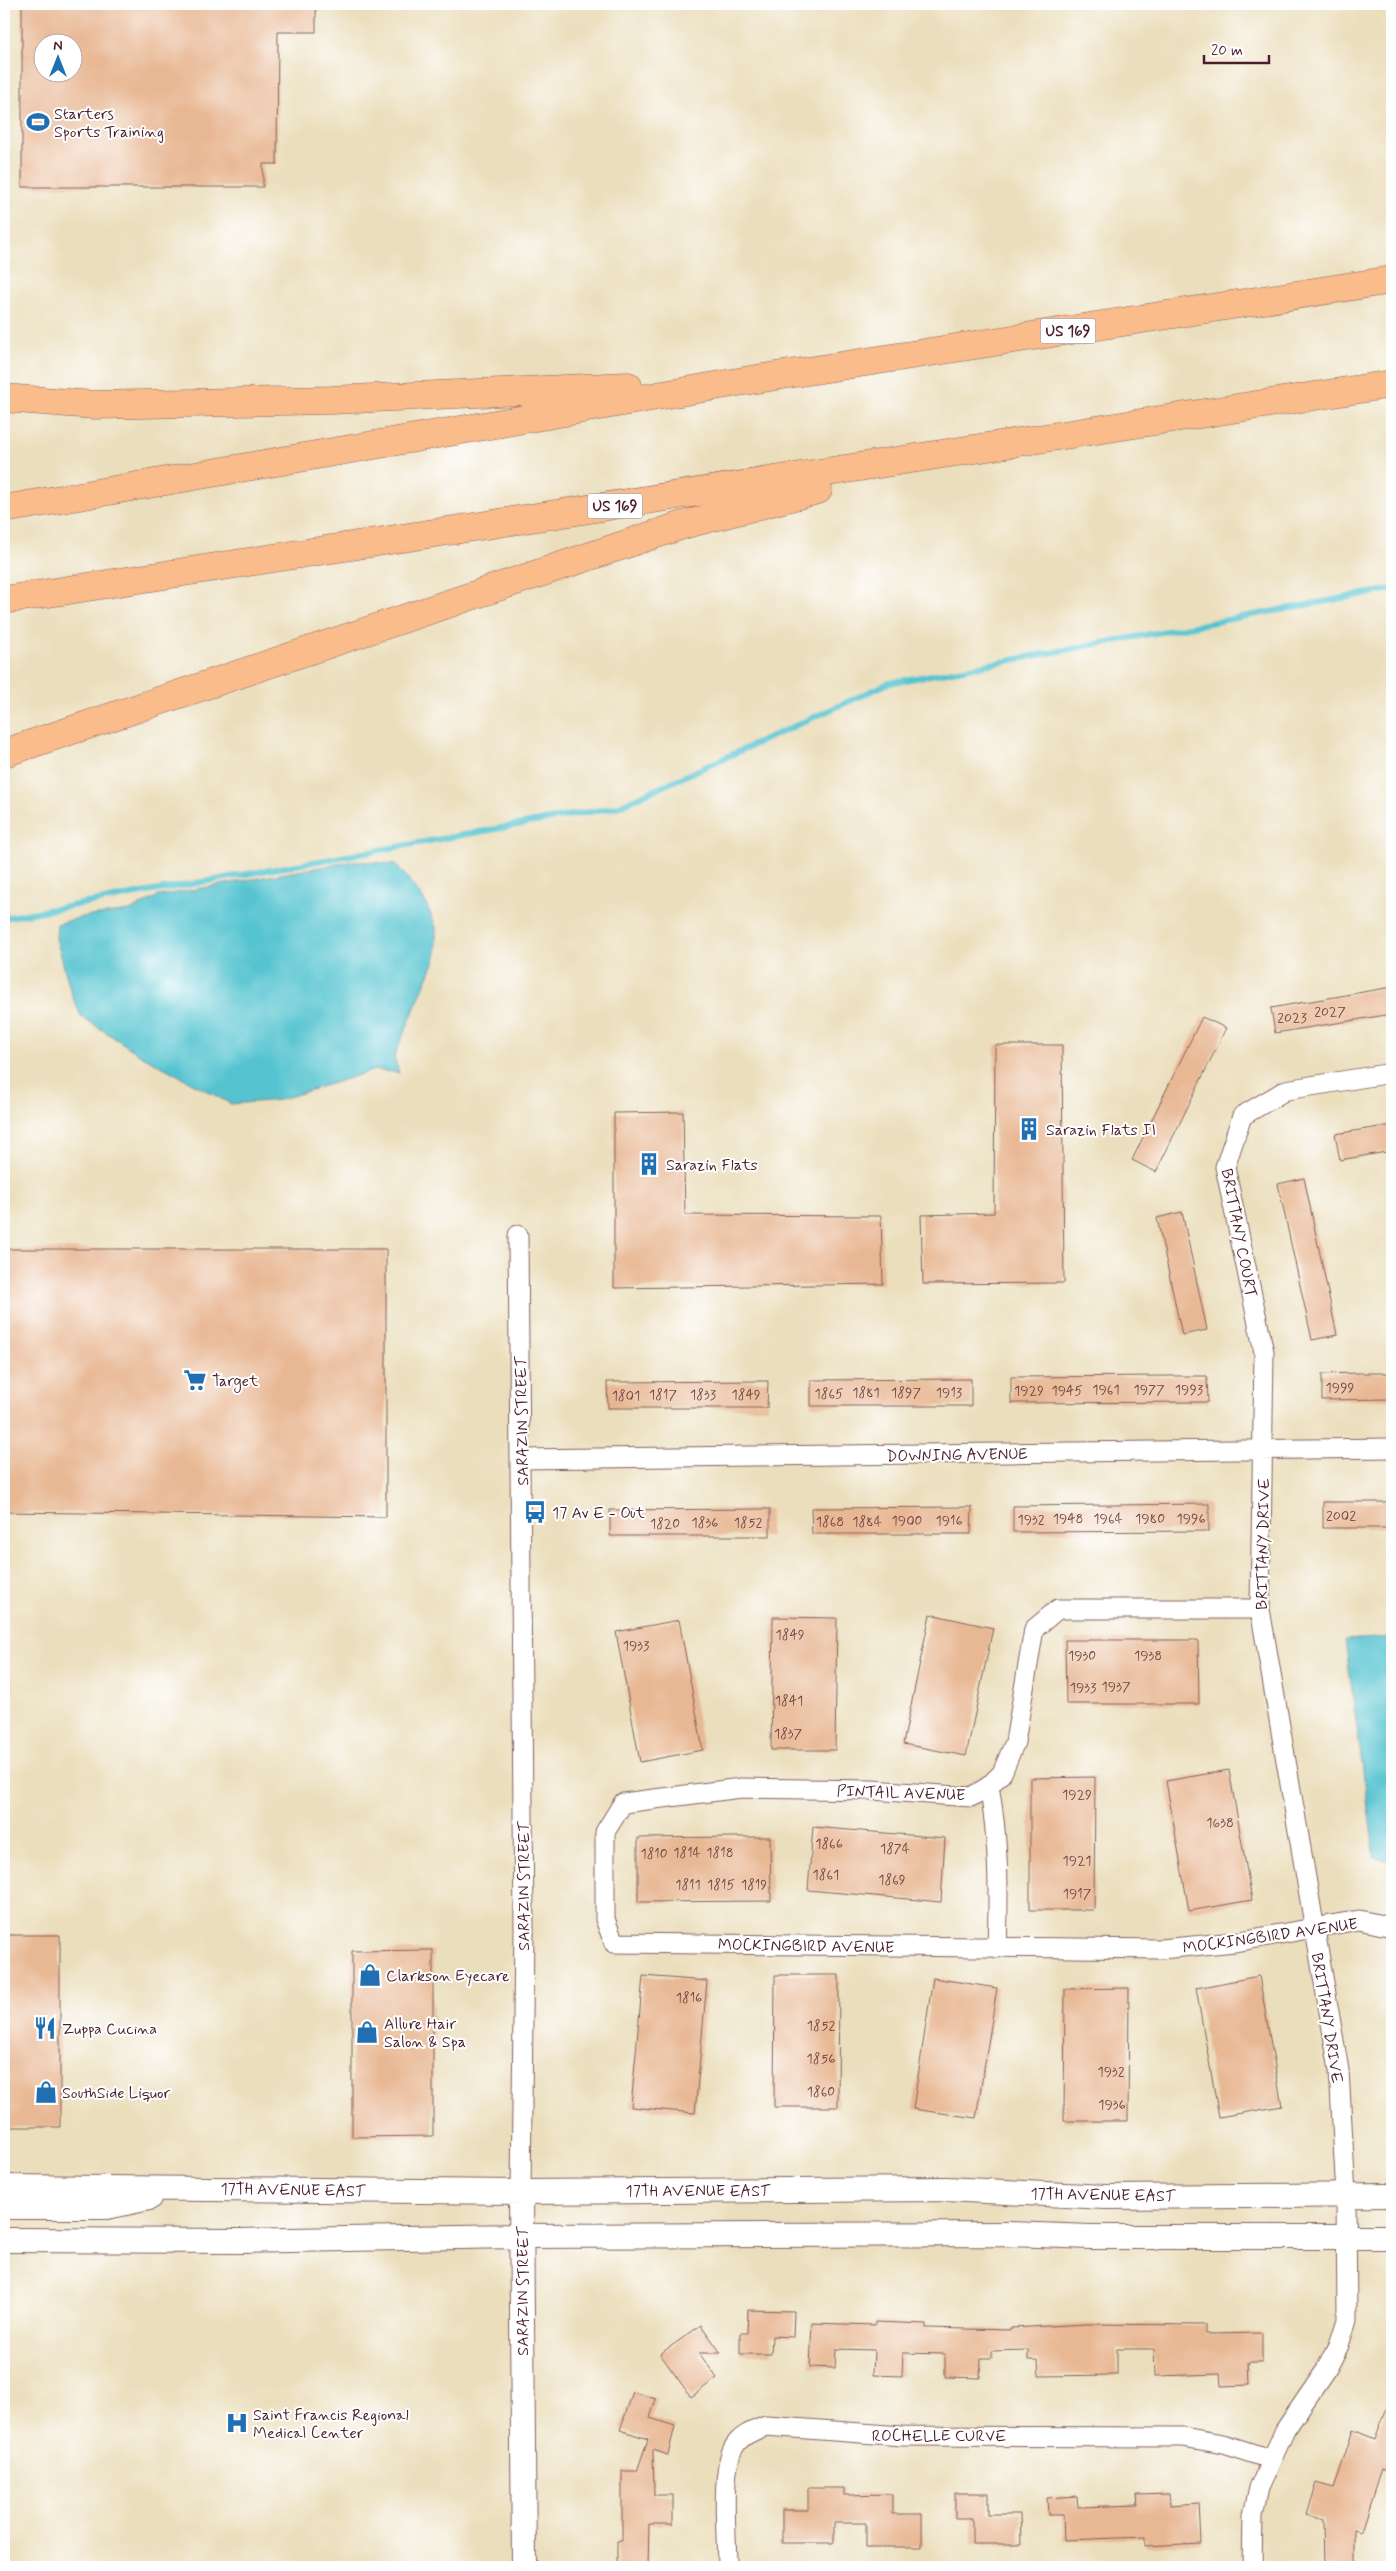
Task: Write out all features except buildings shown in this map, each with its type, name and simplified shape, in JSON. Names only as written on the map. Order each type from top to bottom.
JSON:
[{"type":"highway","name":"US 169","points":[[4,509],[744,381],[1392,280]]},
{"type":"highway","points":[[4,398],[94,405],[331,400],[744,381]]},
{"type":"highway","name":"US 169","points":[[4,600],[1392,384]]},
{"type":"highway","points":[[4,753],[683,525],[888,472],[1225,411]]},
{"type":"street","name":"BRITTANY COURT","points":[[1264,1450],[1264,1352],[1225,1167],[1242,1116],[1286,1090],[1392,1073]]},
{"type":"street","name":"SARAZIN STREET","points":[[518,1235],[524,1929],[521,2192],[524,2567]]},
{"type":"street","name":"DOWNING AVENUE","points":[[521,1459],[1392,1448]]},
{"type":"street","name":"BRITTANY DRIVE","points":[[1252,2567],[1253,2516],[1258,2488],[1285,2430],[1328,2367],[1339,2346],[1347,2320],[1346,2196],[1339,2070],[1313,1928],[1260,1609],[1264,1450]]},
{"type":"street","name":"PINTAIL AVENUE","points":[[614,1943],[606,1919],[606,1832],[623,1803],[741,1788],[872,1790],[971,1797],[989,1786],[1002,1773],[1015,1742],[1034,1629],[1058,1609],[1260,1609]]},
{"type":"street","points":[[989,1786],[998,1852],[997,1948]]},
{"type":"street","name":"MOCKINGBIRD AVENUE","points":[[614,1943],[1161,1949],[1235,1942],[1360,1920],[1392,1926]]},
{"type":"street","name":"17TH AVENUE EAST","points":[[4,2187],[521,2192],[947,2189],[1105,2197],[1392,2195]]},
{"type":"street","points":[[4,2207],[107,2207],[200,2188]]},
{"type":"street","points":[[4,2240],[240,2241],[521,2236],[1008,2234],[1091,2237],[1392,2237]]},
{"type":"street","name":"ROCHELLE CURVE","points":[[727,2567],[728,2464],[734,2447],[748,2433],[766,2426],[902,2436],[1183,2437],[1223,2444],[1270,2459]]},
{"type":"water","points":[[354,861],[396,864],[425,901],[436,927],[436,958],[394,1057],[399,1073],[375,1070],[279,1100],[231,1104],[139,1054],[81,1016],[72,996],[56,938],[57,924],[82,917],[130,911],[158,896]]},
{"type":"water","points":[[1392,1637],[1392,1861],[1375,1858],[1345,1640]]},
{"type":"waterway","points":[[4,918],[617,807],[889,683],[1392,589]]},
{"type":"place","name":"Starters Sports Training","points":[[38,122]]},
{"type":"place","name":"Sarazin Flats II","points":[[1029,1129]]},
{"type":"place","name":"Sarazin Flats","points":[[649,1164]]},
{"type":"place","name":"Target","points":[[195,1380]]},
{"type":"place","name":"17 Av E - Out","points":[[535,1512]]},
{"type":"place","name":"Clarkson Eyecare","points":[[370,1975]]},
{"type":"place","name":"Zuppa Cucina","points":[[45,2028]]},
{"type":"place","name":"Allure Hair Salon & Spa","points":[[367,2032]]},
{"type":"place","name":"SouthSide Liquor","points":[[46,2092]]},
{"type":"place","name":"Saint Francis Regional Medical Center","points":[[237,2423]]}]
